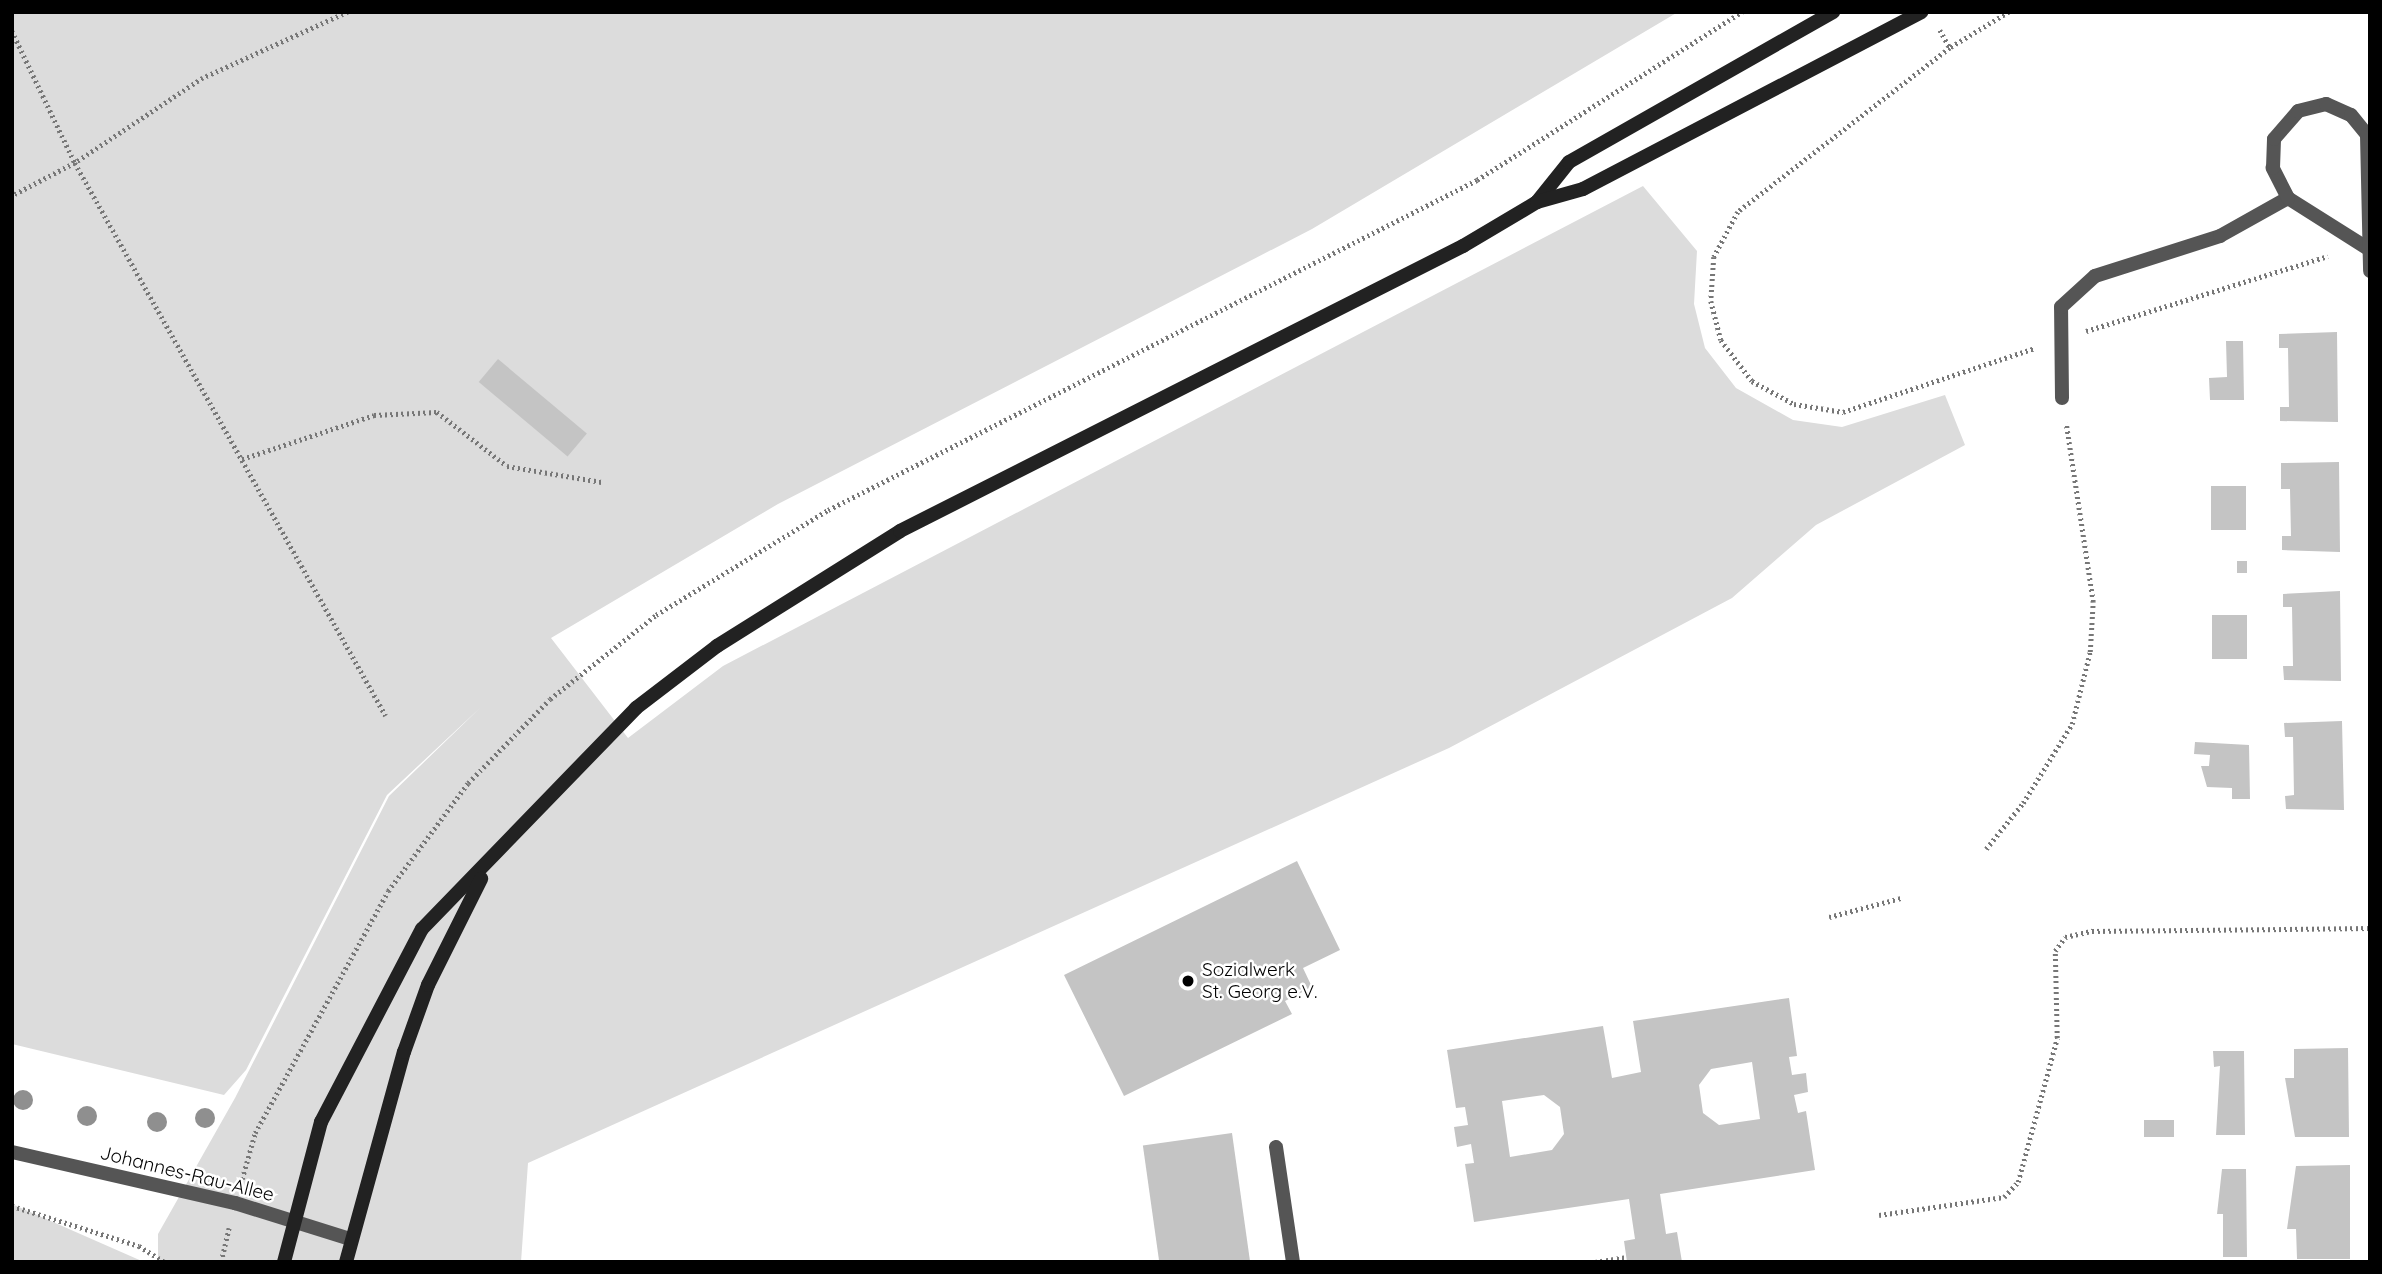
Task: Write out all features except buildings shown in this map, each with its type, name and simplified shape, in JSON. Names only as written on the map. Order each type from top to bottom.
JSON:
[{"type":"main road","points":[[1537,202],[1569,162],[1833,12]]},
{"type":"main road","points":[[284,1262],[321,1122],[400,964],[422,929],[489,866],[636,708],[716,646],[900,531],[1463,246],[1537,202],[1583,189],[1922,12]]},
{"type":"main road","points":[[346,1262],[377,1135],[428,985],[489,866]]},
{"type":"street","points":[[2367,248],[2288,198],[2273,168],[2274,139],[2298,111],[2326,104],[2351,115],[2367,135],[2367,248],[2370,271]]},
{"type":"street","points":[[2062,398],[2061,307],[2095,276],[2220,236],[2288,198]]},
{"type":"street","points":[[1276,1146],[1293,1262]]},
{"type":"street","name":"Johannes-Rau-Allee","points":[[12,1152],[294,1222],[350,1239]]},
{"type":"path","points":[[12,197],[75,163],[204,78],[348,12]]},
{"type":"path","points":[[2009,12],[1950,48],[1738,212],[1714,257],[1711,301],[1721,340],[1752,381],[1794,404],[1843,412],[2061,341],[2188,296],[2367,248]]},
{"type":"path","points":[[1941,30],[1950,48]]},
{"type":"path","points":[[12,31],[75,163],[386,716]]},
{"type":"path","points":[[1986,849],[2023,803],[2072,724],[2090,652],[2093,602],[2062,398]]},
{"type":"path","points":[[242,459],[374,415],[436,412],[507,466],[602,482]]},
{"type":"path","points":[[1829,917],[1902,898]]},
{"type":"path","points":[[1879,1215],[2004,1197],[2018,1182],[2057,1038],[2055,951],[2065,937],[2092,931],[2370,928]]},
{"type":"path","points":[[12,1206],[139,1246],[165,1262]]},
{"type":"path","points":[[220,1262],[223,1254]]},
{"type":"path","points":[[1595,1262],[1626,1257]]},
{"type":"shaded area","points":[[12,12],[1678,12],[1312,229],[778,504],[551,638],[628,738],[723,666],[1643,186],[1697,251],[1694,304],[1705,348],[1736,388],[1793,420],[1842,427],[1945,395],[1965,445],[1816,525],[1732,598],[1449,748],[528,1163],[521,1262],[158,1262],[158,1234],[235,1098],[389,796],[481,707],[387,795],[246,1070],[224,1095],[12,1044]]},
{"type":"shaded area","points":[[12,1204],[144,1262],[12,1262]]},
{"type":"place","name":"Sozialwerk St. Georg e.V.","points":[[1188,981]]}]
